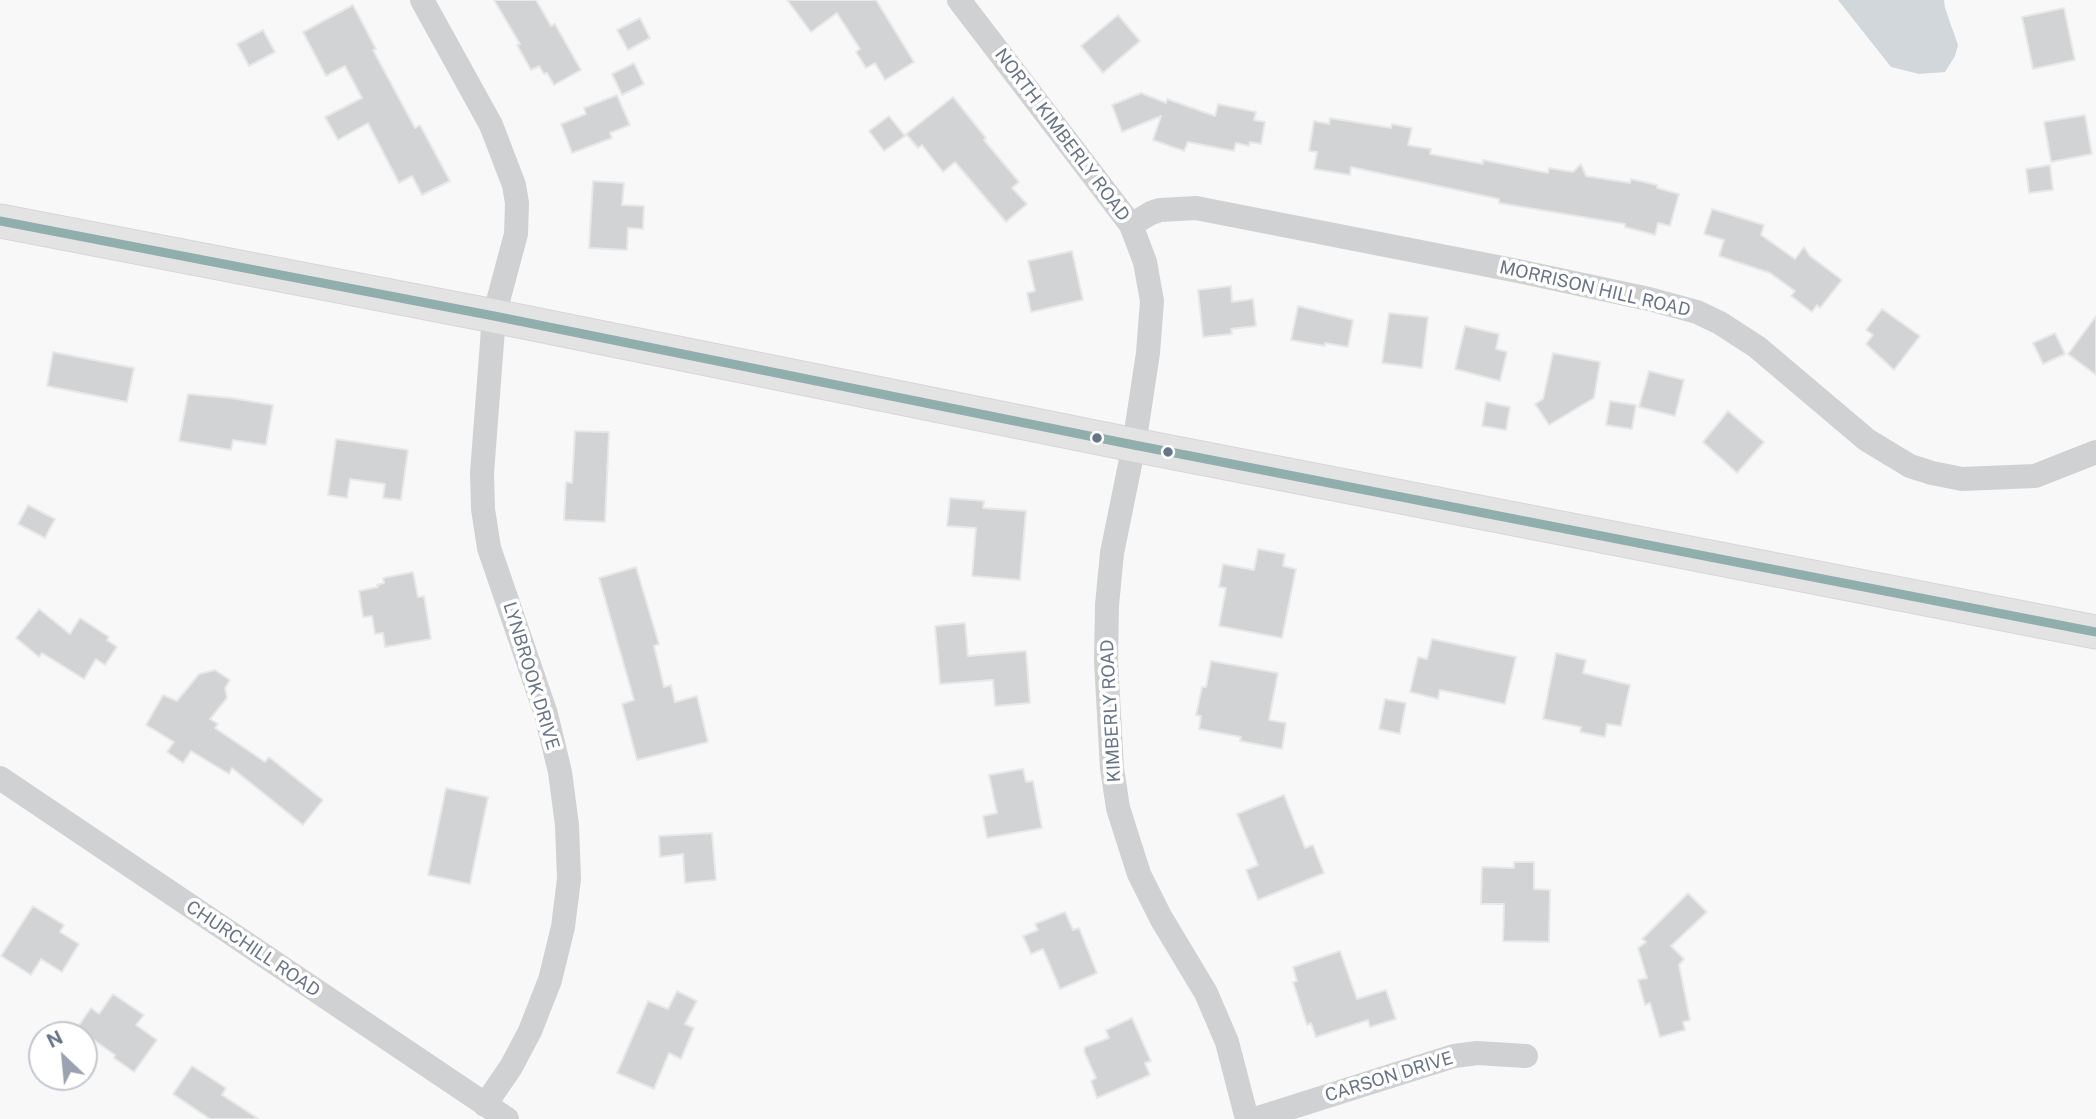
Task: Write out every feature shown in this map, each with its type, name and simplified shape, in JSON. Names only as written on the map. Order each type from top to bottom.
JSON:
[{"type":"main road","points":[[0,221],[2096,632]]},
{"type":"street","name":"LYNBROOK DRIVE","points":[[422,0],[491,125],[514,185],[517,202],[516,234],[494,316],[482,473],[483,509],[489,548],[546,714],[560,772],[567,825],[569,879],[563,927],[550,981],[530,1031],[511,1067],[485,1105]]},
{"type":"street","name":"NORTH KIMBERLY ROAD","points":[[959,0],[1131,225],[1144,262],[1152,301],[1148,353],[1134,445]]},
{"type":"street","name":"MORRISON HILL ROAD","points":[[1131,225],[1160,210],[1196,208],[1518,271],[1697,312],[1757,346],[1867,440],[1910,466],[1932,473],[1962,479],[2035,476],[2096,452]]},
{"type":"street","name":"KIMBERLY ROAD","points":[[1134,445],[1112,553],[1107,605],[1106,661],[1112,768],[1118,808],[1139,874],[1161,918],[1206,993],[1227,1042],[1247,1119]]},
{"type":"street","name":"CHURCHILL ROAD","points":[[0,778],[507,1119]]},
{"type":"street","name":"CARSON DRIVE","points":[[1255,1119],[1454,1056],[1477,1053],[1526,1056]]},
{"type":"shaded area","points":[[1838,0],[1944,0],[1958,45],[1955,56],[1945,72],[1919,74],[1891,67]]},
{"type":"building","points":[[494,0],[536,0],[551,26],[555,24],[581,70],[554,85],[539,66],[531,70],[517,45],[520,44]]},
{"type":"building","points":[[787,0],[876,0],[914,62],[885,80],[875,63],[866,68],[856,52],[860,49],[837,13],[811,32]]},
{"type":"building","points":[[353,5],[376,49],[373,50],[415,128],[420,125],[450,181],[422,195],[412,176],[399,183],[368,123],[338,140],[325,117],[362,98],[345,66],[326,76],[303,32]]},
{"type":"building","points":[[2064,8],[2075,60],[2033,69],[2022,17]]},
{"type":"building","points":[[1118,15],[1140,41],[1103,73],[1081,46]]},
{"type":"building","points":[[640,18],[650,38],[628,50],[617,30]]},
{"type":"building","points":[[263,30],[275,52],[249,66],[237,44]]},
{"type":"building","points":[[634,63],[644,84],[622,95],[612,74]]},
{"type":"building","points":[[1141,93],[1166,103],[1167,99],[1215,116],[1218,104],[1256,112],[1254,120],[1265,122],[1261,144],[1250,142],[1249,146],[1236,143],[1234,151],[1188,142],[1184,151],[1153,140],[1161,116],[1122,132],[1112,105]]},
{"type":"building","points":[[617,95],[630,125],[610,133],[612,138],[572,153],[561,124],[586,114],[584,108]]},
{"type":"building","points":[[953,97],[1019,182],[1012,188],[1027,204],[1006,222],[955,162],[943,172],[922,145],[918,148],[906,134]]},
{"type":"building","points":[[2085,115],[2092,154],[2051,162],[2044,122]]},
{"type":"building","points":[[889,116],[905,136],[884,151],[869,131]]},
{"type":"building","points":[[1330,118],[1391,128],[1392,124],[1412,128],[1408,145],[1431,149],[1430,154],[1483,164],[1483,160],[1548,173],[1549,168],[1573,172],[1581,164],[1586,176],[1630,183],[1631,179],[1679,194],[1670,226],[1658,223],[1655,235],[1625,227],[1625,224],[1499,203],[1499,199],[1351,167],[1350,175],[1314,169],[1317,152],[1309,151],[1314,121],[1329,124]]},
{"type":"building","points":[[2050,165],[2053,190],[2029,193],[2026,169]]},
{"type":"building","points":[[593,181],[624,183],[622,205],[644,206],[643,229],[628,228],[627,250],[589,248]]},
{"type":"building","points":[[1712,209],[1764,225],[1761,235],[1795,259],[1804,247],[1810,256],[1842,280],[1820,308],[1817,305],[1812,312],[1791,296],[1795,291],[1770,273],[1719,256],[1724,240],[1704,234]]},
{"type":"building","points":[[1072,251],[1083,300],[1031,312],[1027,293],[1035,291],[1028,261]]},
{"type":"building","points":[[1231,286],[1232,302],[1253,299],[1256,326],[1231,329],[1232,334],[1203,337],[1198,290]]},
{"type":"building","points":[[1298,306],[1353,320],[1348,347],[1291,340]]},
{"type":"building","points":[[1882,309],[1920,336],[1894,370],[1866,344],[1873,335],[1866,330]]},
{"type":"building","points":[[1389,313],[1428,317],[1422,368],[1382,363]]},
{"type":"building","points":[[2096,316],[2096,375],[2068,354]]},
{"type":"building","points":[[1465,326],[1499,334],[1496,349],[1507,352],[1500,381],[1455,369]]},
{"type":"building","points":[[2055,333],[2065,354],[2043,364],[2033,343]]},
{"type":"building","points":[[53,352],[134,368],[127,402],[47,386]]},
{"type":"building","points":[[1553,353],[1600,362],[1594,398],[1549,425],[1535,404],[1543,399]]},
{"type":"building","points":[[1649,371],[1684,380],[1675,416],[1639,407]]},
{"type":"building","points":[[188,394],[273,405],[266,445],[233,440],[231,450],[179,441]]},
{"type":"building","points":[[1610,401],[1636,405],[1632,429],[1606,425]]},
{"type":"building","points":[[1486,402],[1510,407],[1506,430],[1482,426]]},
{"type":"building","points":[[1728,411],[1764,442],[1737,473],[1703,442]]},
{"type":"building","points":[[575,431],[609,432],[605,522],[564,520],[566,482],[572,483]]},
{"type":"building","points":[[336,439],[408,450],[401,500],[383,498],[385,484],[350,479],[347,498],[328,495]]},
{"type":"building","points":[[950,498],[984,501],[983,508],[1026,511],[1020,580],[972,576],[976,528],[947,526]]},
{"type":"building","points":[[28,505],[55,519],[45,538],[18,524]]},
{"type":"building","points":[[1258,549],[1285,554],[1283,566],[1296,569],[1282,638],[1219,626],[1226,588],[1219,587],[1223,564],[1254,570]]},
{"type":"building","points":[[636,567],[659,644],[654,646],[664,687],[671,685],[675,702],[697,696],[708,742],[637,760],[622,704],[634,700],[599,578]]},
{"type":"building","points":[[413,572],[418,597],[424,596],[431,639],[385,647],[383,633],[375,634],[372,616],[363,617],[359,591],[378,587],[377,585],[384,583],[383,578]]},
{"type":"building","points":[[39,609],[70,634],[80,618],[109,637],[107,640],[117,647],[105,665],[96,659],[84,679],[42,653],[39,657],[16,638]]},
{"type":"building","points":[[965,623],[968,656],[1026,651],[1030,703],[995,706],[993,680],[940,684],[935,626]]},
{"type":"building","points":[[1432,639],[1516,657],[1505,704],[1440,690],[1438,699],[1410,692],[1418,657],[1427,659]]},
{"type":"building","points":[[1556,653],[1586,660],[1583,673],[1630,685],[1621,726],[1607,724],[1605,737],[1580,732],[1581,727],[1543,719]]},
{"type":"building","points":[[1211,661],[1278,673],[1269,720],[1286,723],[1282,749],[1199,729],[1201,716],[1196,715],[1202,687],[1206,687]]},
{"type":"building","points":[[215,670],[230,680],[225,688],[227,698],[210,719],[218,724],[215,728],[265,762],[269,757],[323,800],[303,825],[232,768],[229,774],[191,751],[183,763],[167,752],[174,742],[146,725],[163,695],[177,701],[199,674]]},
{"type":"building","points":[[1385,699],[1406,703],[1400,734],[1379,729]]},
{"type":"building","points":[[1023,769],[1026,782],[1033,781],[1042,828],[987,838],[983,816],[997,813],[989,775]]},
{"type":"building","points":[[446,788],[488,797],[470,884],[428,875]]},
{"type":"building","points":[[1284,795],[1305,848],[1313,845],[1324,873],[1258,900],[1246,870],[1258,865],[1237,814]]},
{"type":"building","points":[[712,833],[716,880],[685,883],[683,854],[660,857],[659,836]]},
{"type":"building","points":[[1514,862],[1534,862],[1534,889],[1550,890],[1549,942],[1503,941],[1504,904],[1481,904],[1482,867],[1514,868]]},
{"type":"building","points":[[1688,893],[1707,912],[1671,946],[1684,959],[1679,965],[1690,1020],[1683,1022],[1685,1030],[1660,1037],[1650,1003],[1645,1005],[1638,980],[1647,978],[1638,948],[1646,942],[1642,939]]},
{"type":"building","points":[[33,906],[64,925],[60,932],[79,944],[62,972],[41,959],[31,975],[1,956]]},
{"type":"building","points":[[1065,912],[1073,930],[1079,928],[1097,973],[1060,989],[1043,949],[1031,954],[1023,936],[1038,930],[1035,924]]},
{"type":"building","points":[[1340,951],[1357,999],[1386,990],[1396,1019],[1370,1027],[1368,1020],[1316,1037],[1311,1023],[1307,1025],[1293,982],[1297,981],[1293,967]]},
{"type":"building","points":[[677,991],[697,1001],[685,1024],[694,1028],[681,1059],[669,1053],[654,1089],[617,1073],[648,1001],[668,1009]]},
{"type":"building","points":[[113,994],[144,1015],[136,1025],[157,1040],[134,1072],[98,1043],[98,1021],[82,1021],[91,1008],[99,1014]]},
{"type":"building","points":[[1132,1018],[1151,1061],[1145,1063],[1150,1075],[1097,1098],[1091,1081],[1096,1078],[1084,1051],[1085,1047],[1109,1038],[1106,1030]]},
{"type":"building","points":[[192,1066],[226,1088],[222,1095],[259,1119],[210,1119],[173,1094]]},
{"type":"transit line","points":[[0,221],[2096,632]]}]
